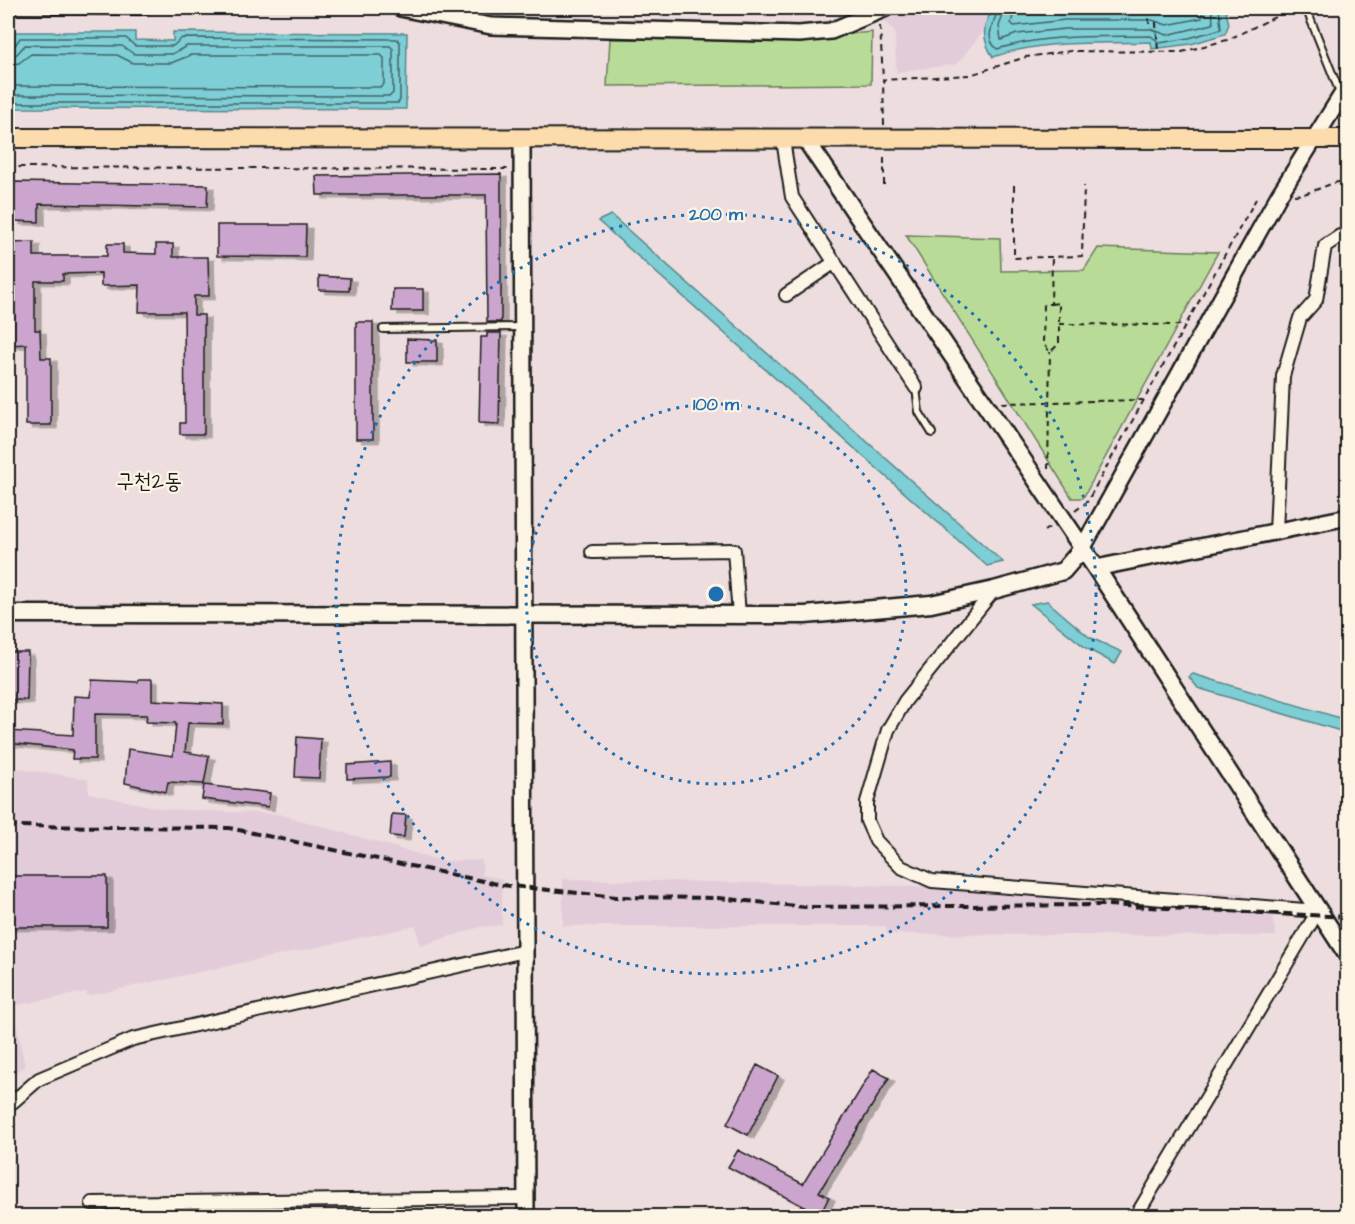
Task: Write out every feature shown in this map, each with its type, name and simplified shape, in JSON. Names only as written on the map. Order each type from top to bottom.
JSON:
[{"type":"main road","points":[[8,138],[1347,139]]},
{"type":"main road","points":[[806,140],[1096,568],[1347,956]]},
{"type":"main road","points":[[8,614],[805,615],[931,604],[994,590],[1063,571],[1082,549]]},
{"type":"street","points":[[400,8],[491,26],[799,34],[831,31],[886,8]]},
{"type":"street","points":[[1082,549],[1279,195],[1344,91]]},
{"type":"street","points":[[522,140],[526,614],[526,1216]]},
{"type":"street","points":[[783,140],[792,196],[916,388]]},
{"type":"street","points":[[1276,532],[1283,376],[1300,318],[1316,300],[1325,246],[1340,236],[1347,236]]},
{"type":"street","points":[[786,295],[835,262]]},
{"type":"street","points":[[1096,568],[1347,517]]},
{"type":"street","points":[[592,552],[734,550],[739,615]]},
{"type":"street","points":[[994,590],[905,701],[888,730],[867,802],[867,821],[876,841],[901,867],[932,881],[1318,911],[1136,1216]]},
{"type":"street","points":[[8,1106],[39,1079],[133,1039],[525,951]]},
{"type":"street","points":[[92,1203],[526,1198]]},
{"type":"lane","points":[[8,10],[141,11],[152,8]]},
{"type":"lane","points":[[1306,8],[1344,91]]},
{"type":"lane","points":[[383,329],[523,327]]},
{"type":"lane","points":[[916,388],[919,412],[932,433]]},
{"type":"path","points":[[1149,8],[1149,23],[1156,23],[1158,52]]},
{"type":"path","points":[[883,80],[970,75],[1026,57],[1071,51],[1182,52],[1227,40],[1294,8]]},
{"type":"path","points":[[866,17],[881,27],[885,140],[884,185]]},
{"type":"path","points":[[8,167],[522,169]]},
{"type":"path","points":[[1279,195],[1304,195],[1330,183],[1347,181]]},
{"type":"path","points":[[1014,185],[1014,258],[1082,256],[1084,186]]},
{"type":"path","points":[[1044,531],[1082,508],[1087,502],[1256,199]]},
{"type":"path","points":[[1051,303],[1052,257]]},
{"type":"path","points":[[1048,471],[1050,352],[1042,343],[1044,304],[1059,303],[1059,344],[1050,352]]},
{"type":"path","points":[[1059,324],[1186,325]]},
{"type":"path","points":[[1002,403],[1143,400]]},
{"type":"shaded area","points":[[875,8],[1002,8],[957,64],[896,72],[895,33]]},
{"type":"shaded area","points":[[8,767],[88,779],[89,793],[164,809],[279,814],[442,861],[482,860],[482,875],[502,879],[502,925],[480,927],[420,946],[416,926],[87,996],[86,992],[13,1006],[25,1067],[8,1076]]},
{"type":"shaded area","points":[[563,879],[1243,893],[1244,898],[1269,899],[1276,936],[887,934],[886,926],[563,926]]},
{"type":"green space","points":[[872,32],[871,84],[607,86],[610,39],[792,39]]},
{"type":"green space","points":[[906,235],[1000,238],[1001,271],[1084,270],[1098,248],[1218,252],[1083,498],[1072,498]]},
{"type":"water","points":[[995,8],[1225,8],[1229,24],[1225,34],[1191,44],[1152,49],[1151,42],[1052,45],[1032,47],[993,57],[985,38],[985,26]]},
{"type":"water","points":[[11,32],[135,32],[135,40],[173,41],[173,32],[407,33],[406,109],[8,108],[8,43]]},
{"type":"water","points":[[611,215],[1003,562],[987,566],[598,221]]},
{"type":"water","points":[[1047,601],[1089,637],[1122,652],[1115,664],[1086,648],[1031,604]]},
{"type":"water","points":[[1193,674],[1347,720],[1347,733],[1198,688],[1189,677]]},
{"type":"building","points":[[501,174],[501,322],[487,322],[486,195],[317,195],[316,176]]},
{"type":"building","points":[[14,182],[208,185],[207,207],[39,204],[39,222],[14,221]]},
{"type":"building","points":[[217,225],[306,225],[305,257],[217,256]]},
{"type":"building","points":[[34,242],[34,256],[107,256],[107,244],[123,244],[123,253],[156,254],[156,244],[173,244],[173,257],[208,257],[209,296],[194,296],[194,315],[204,315],[204,434],[180,434],[180,423],[185,423],[184,312],[139,312],[140,285],[101,286],[101,273],[63,274],[63,281],[35,281],[35,330],[40,330],[41,358],[51,358],[51,425],[26,425],[26,344],[11,345],[11,243]]},
{"type":"building","points":[[319,276],[350,278],[349,291],[319,290]]},
{"type":"building","points":[[393,289],[423,289],[423,311],[392,311]]},
{"type":"building","points":[[356,322],[373,322],[373,439],[356,439]]},
{"type":"building","points":[[487,333],[501,333],[499,424],[479,423],[481,337],[487,337]]},
{"type":"building","points":[[407,339],[437,340],[437,362],[407,362]]},
{"type":"building","points":[[8,652],[28,652],[27,700],[8,700]]},
{"type":"building","points":[[139,679],[152,679],[152,700],[223,704],[223,724],[188,723],[185,752],[209,756],[204,784],[168,782],[166,792],[125,783],[128,749],[173,756],[176,723],[146,722],[147,715],[95,714],[95,759],[72,759],[73,750],[8,743],[8,731],[73,735],[74,696],[91,697],[92,680],[138,682]]},
{"type":"building","points":[[297,737],[321,739],[319,778],[295,777]]},
{"type":"building","points":[[390,762],[390,777],[347,779],[347,765]]},
{"type":"building","points":[[204,785],[270,793],[268,807],[202,799]]},
{"type":"building","points":[[392,814],[406,815],[404,837],[390,836]]},
{"type":"building","points":[[8,876],[107,876],[107,927],[8,927]]},
{"type":"building","points":[[757,1065],[778,1076],[748,1135],[727,1124]]},
{"type":"building","points":[[873,1069],[889,1078],[819,1192],[829,1197],[820,1215],[728,1167],[738,1150],[803,1184]]},
{"type":"railway","points":[[8,826],[229,828],[502,885],[616,897],[718,898],[805,907],[1107,905],[1348,917]]},
{"type":"district","name":"구천2동","points":[[149,481]]}]
